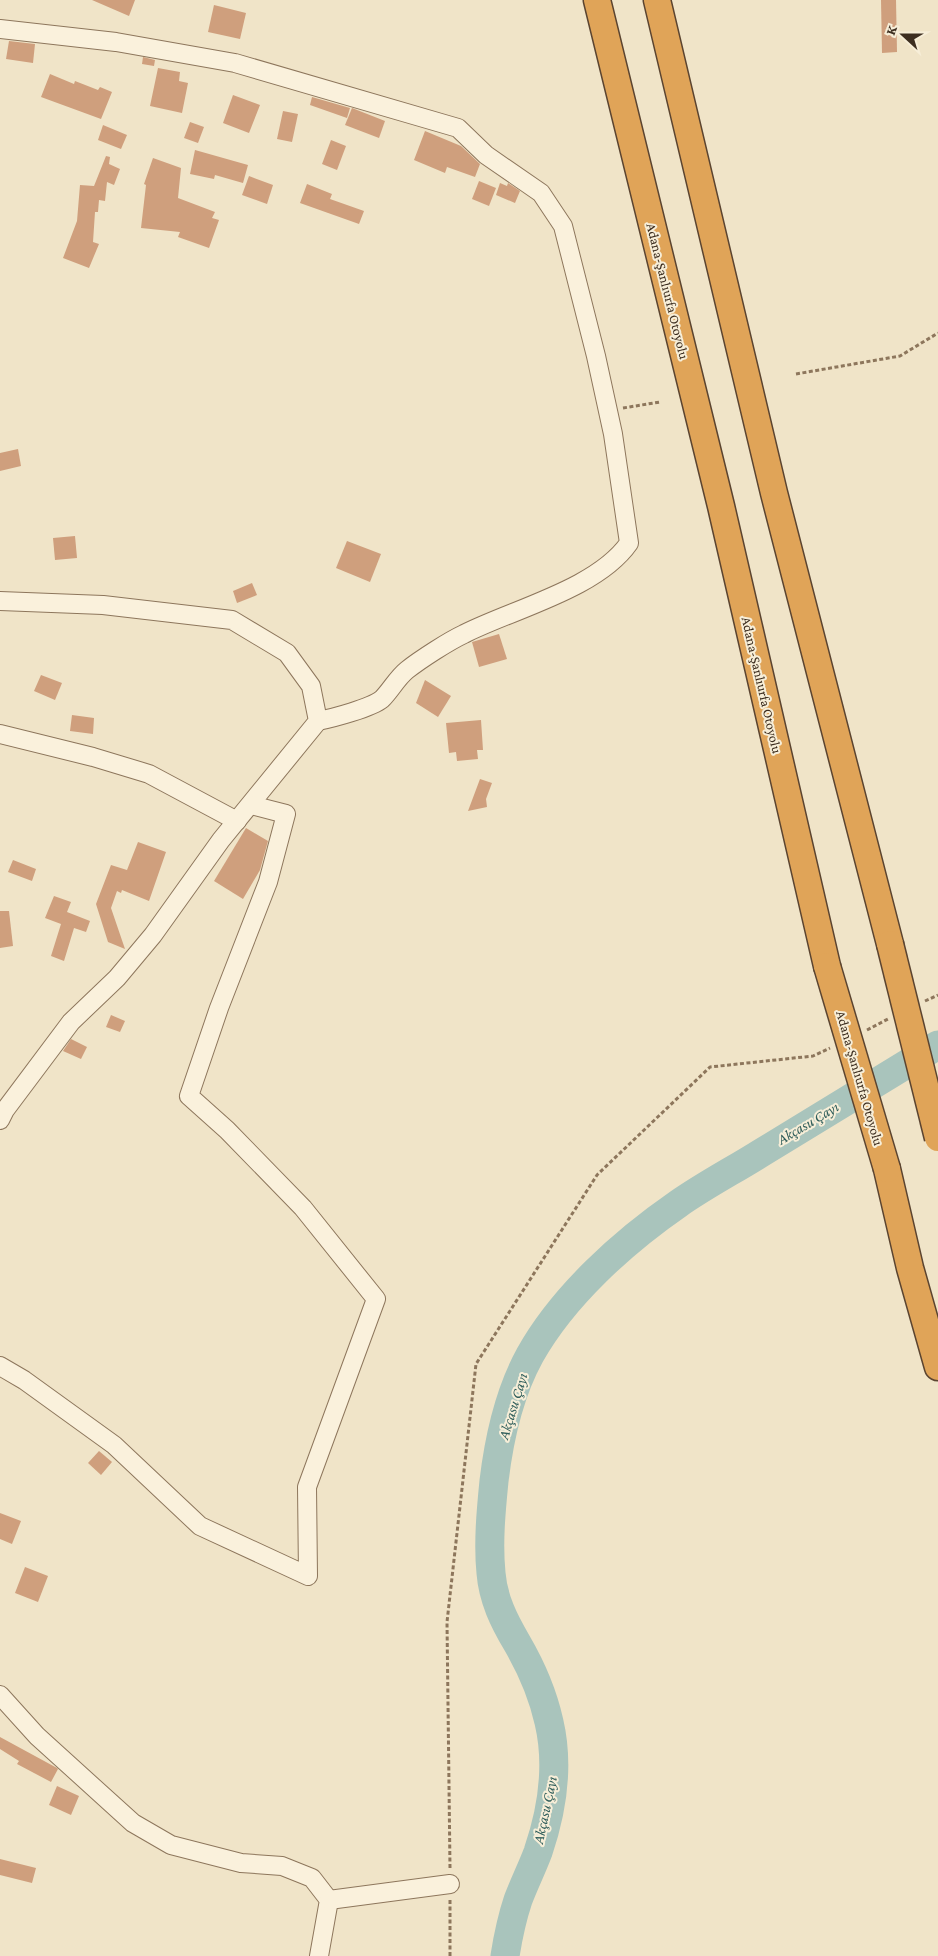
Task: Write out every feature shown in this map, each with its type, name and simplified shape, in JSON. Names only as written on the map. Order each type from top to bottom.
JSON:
[{"type":"highway","name":"Adana-Şanlıurfa Otoyolu","points":[[597,0],[721,506],[827,966],[887,1170],[910,1268],[938,1367]]},
{"type":"highway","points":[[657,0],[774,493],[938,1138]]},
{"type":"street","points":[[0,29],[116,42],[235,63],[458,128],[486,155],[541,193],[563,226],[613,434],[629,543],[622,554],[586,580],[523,610],[464,634],[406,671],[381,700],[343,715],[318,721],[192,879],[147,942],[117,978],[71,1022],[0,1120]]},
{"type":"street","points":[[0,601],[103,605],[232,620],[287,653],[311,686],[318,721]]},
{"type":"street","points":[[0,734],[93,757],[149,774],[237,821]]},
{"type":"street","points":[[0,1366],[24,1380],[114,1445],[200,1526],[308,1576],[307,1487],[376,1299],[303,1208],[227,1130],[189,1096],[219,1008],[268,882],[286,814],[250,805]]},
{"type":"street","points":[[0,1695],[37,1736],[133,1823],[171,1845],[241,1863],[282,1866],[312,1878],[329,1900],[319,1956]]},
{"type":"street","points":[[329,1900],[450,1884]]},
{"type":"path","points":[[796,374],[900,356],[938,333]]},
{"type":"path","points":[[608,411],[660,402]]},
{"type":"path","points":[[920,1004],[938,995]]},
{"type":"path","points":[[866,1030],[893,1017]]},
{"type":"path","points":[[450,1956],[448,1622],[476,1364],[597,1175],[710,1067],[812,1056],[830,1048]]},
{"type":"building","points":[[92,0],[135,0],[129,16]]},
{"type":"building","points":[[881,0],[896,0],[897,52],[882,53]]},
{"type":"building","points":[[214,5],[246,13],[240,39],[208,32]]},
{"type":"building","points":[[9,41],[35,44],[33,63],[6,59]]},
{"type":"building","points":[[143,57],[155,60],[154,66],[142,64]]},
{"type":"building","points":[[158,68],[180,72],[179,81],[188,83],[182,113],[150,106]]},
{"type":"building","points":[[50,74],[74,84],[75,81],[98,90],[100,87],[112,92],[101,119],[41,97]]},
{"type":"building","points":[[233,95],[260,105],[249,133],[223,123]]},
{"type":"building","points":[[312,97],[350,108],[347,118],[310,105]]},
{"type":"building","points":[[352,108],[385,121],[379,138],[345,125]]},
{"type":"building","points":[[283,111],[298,114],[292,142],[277,139]]},
{"type":"building","points":[[190,122],[204,127],[198,143],[184,138]]},
{"type":"building","points":[[103,125],[127,135],[121,149],[98,140]]},
{"type":"building","points":[[425,131],[461,146],[480,164],[475,177],[447,167],[445,173],[414,160]]},
{"type":"building","points":[[331,140],[346,146],[337,170],[322,164]]},
{"type":"building","points":[[195,150],[248,165],[243,183],[215,175],[214,179],[190,174]]},
{"type":"building","points":[[106,156],[110,157],[109,164],[120,169],[114,185],[107,182],[105,201],[99,200],[98,212],[95,212],[93,242],[99,244],[89,268],[63,258],[77,221],[80,185],[94,186]]},
{"type":"building","points":[[153,158],[181,168],[178,198],[215,212],[212,218],[219,220],[209,248],[178,237],[180,232],[141,228],[146,185],[144,184]]},
{"type":"building","points":[[249,176],[273,185],[267,204],[242,195]]},
{"type":"building","points":[[479,181],[496,188],[489,206],[472,199]]},
{"type":"building","points":[[500,183],[507,186],[508,183],[520,191],[515,203],[496,195]]},
{"type":"building","points":[[307,184],[332,194],[330,199],[364,211],[359,224],[300,203]]},
{"type":"building","points":[[18,449],[21,466],[0,471],[0,453]]},
{"type":"building","points":[[75,536],[77,558],[55,560],[53,538]]},
{"type":"building","points":[[347,541],[381,554],[370,582],[336,568]]},
{"type":"building","points":[[252,583],[257,595],[237,603],[233,591]]},
{"type":"building","points":[[499,634],[507,659],[479,667],[472,642]]},
{"type":"building","points":[[41,675],[62,683],[55,700],[34,691]]},
{"type":"building","points":[[425,680],[451,696],[438,717],[416,703]]},
{"type":"building","points":[[72,715],[94,718],[93,734],[70,731]]},
{"type":"building","points":[[481,720],[483,750],[477,750],[478,759],[457,761],[456,752],[449,753],[446,723]]},
{"type":"building","points":[[480,779],[492,783],[486,799],[487,807],[468,811]]},
{"type":"building","points":[[246,828],[268,841],[260,870],[243,899],[214,881]]},
{"type":"building","points":[[138,842],[166,852],[149,901],[122,890],[121,893],[117,891],[111,908],[125,949],[108,942],[96,904],[111,865],[127,870]]},
{"type":"building","points":[[13,860],[36,869],[32,881],[8,872]]},
{"type":"building","points":[[54,896],[71,902],[67,912],[90,921],[86,932],[74,928],[64,961],[51,956],[61,924],[45,918]]},
{"type":"building","points":[[0,911],[9,911],[13,946],[0,948]]},
{"type":"building","points":[[111,1015],[125,1021],[120,1032],[106,1027]]},
{"type":"building","points":[[71,1039],[87,1047],[81,1059],[63,1051]]},
{"type":"building","points":[[99,1451],[112,1462],[101,1475],[88,1463]]},
{"type":"building","points":[[0,1513],[21,1521],[12,1544],[0,1539]]},
{"type":"building","points":[[25,1567],[48,1576],[38,1602],[15,1593]]},
{"type":"building","points":[[0,1737],[57,1768],[51,1782],[17,1764],[19,1761],[0,1749]]},
{"type":"building","points":[[57,1786],[79,1796],[71,1815],[49,1805]]},
{"type":"building","points":[[0,1859],[36,1868],[32,1883],[0,1875]]},
{"type":"waterway","name":"Akçasu Çayı","points":[[505,1956],[510,1928],[520,1894],[543,1836],[550,1804],[554,1771],[552,1738],[540,1691],[532,1671],[500,1610],[494,1592],[491,1573],[490,1527],[496,1465],[506,1416],[516,1385],[530,1355],[559,1312],[577,1291],[616,1253],[657,1219],[699,1190],[938,1045]]}]
